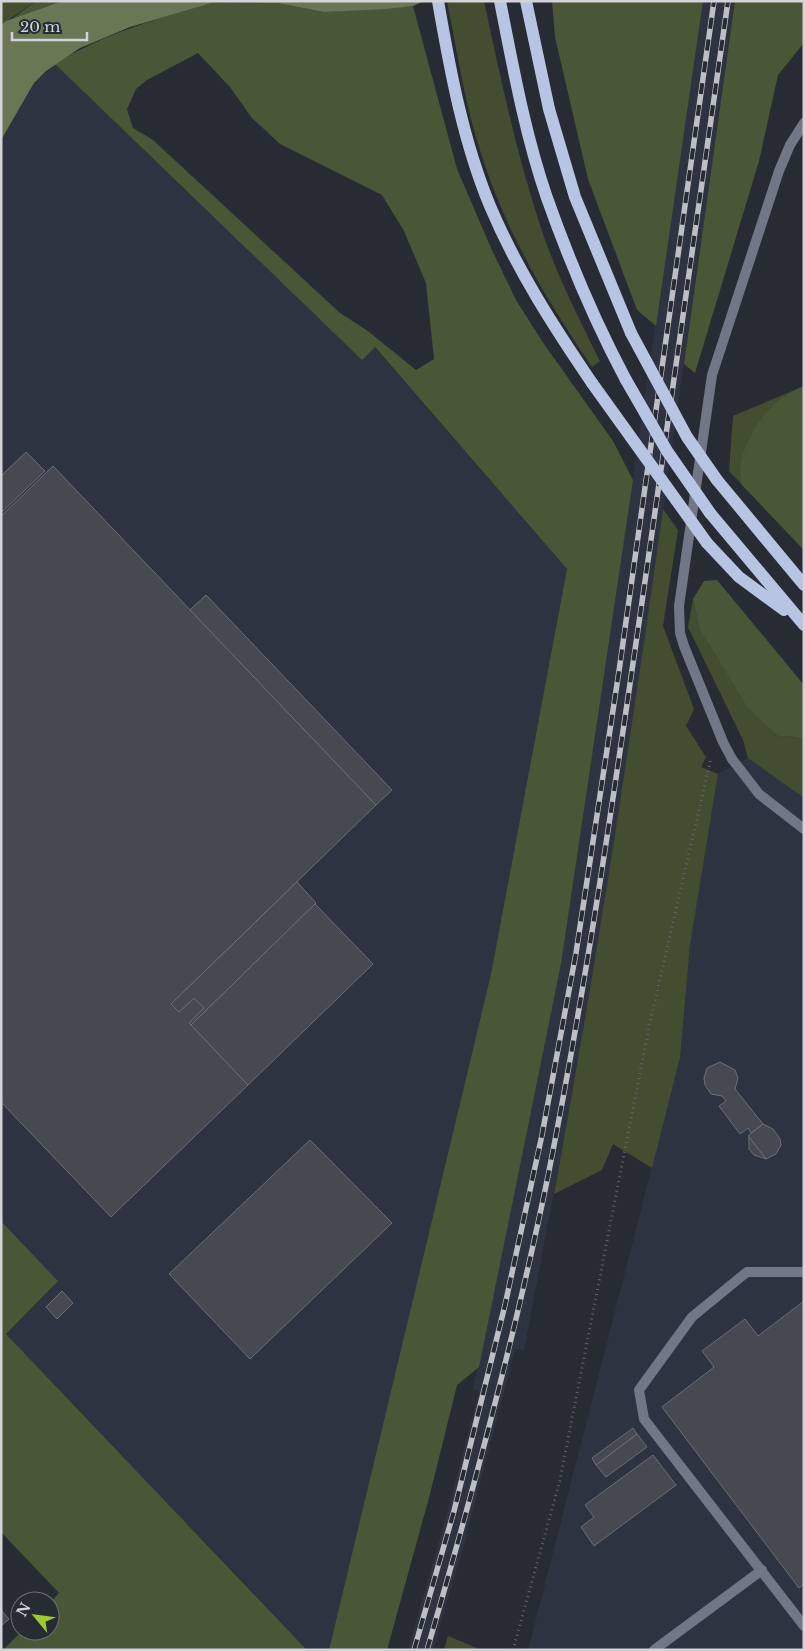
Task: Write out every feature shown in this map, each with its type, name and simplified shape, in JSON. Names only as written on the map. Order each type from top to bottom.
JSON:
[{"type":"main road","points":[[438,1],[464,128],[490,206],[532,292],[592,383],[707,543],[739,577],[802,623]]},
{"type":"main road","points":[[500,1],[523,112],[547,199],[582,288],[626,380],[666,451],[710,513],[802,623]]},
{"type":"main road","points":[[526,1],[549,108],[575,197],[631,333],[683,431],[717,480],[804,585]]},
{"type":"street","points":[[804,124],[790,145],[779,171],[712,375],[679,606],[680,633],[684,646],[723,742],[732,759],[759,794],[804,829]]},
{"type":"street","points":[[804,1272],[747,1272],[692,1317],[639,1390],[644,1419],[804,1626]]},
{"type":"street","points":[[654,1650],[762,1570]]},
{"type":"path","points":[[513,1650],[560,1480],[650,1022],[710,759],[723,742]]},
{"type":"shaded area","points":[[1,1],[36,1],[1,25]]},
{"type":"shaded area","points":[[36,1],[62,1],[12,19]]},
{"type":"shaded area","points":[[62,1],[424,1],[413,6],[386,9],[324,12],[277,3],[215,2],[130,27],[80,48],[46,71],[34,83],[1,140],[1,25],[6,21]]},
{"type":"shaded area","points":[[447,1],[484,1],[526,179],[556,268],[600,361],[592,367],[542,288],[500,205],[474,129]]},
{"type":"shaded area","points":[[552,1],[703,1],[656,326],[637,310],[588,179],[555,37]]},
{"type":"shaded area","points":[[703,1],[735,1],[624,785],[579,1059],[524,1351],[515,1349],[466,1538],[433,1650],[408,1650],[479,1392],[473,1389],[561,964]]},
{"type":"shaded area","points":[[735,1],[804,1],[804,43],[778,75],[759,161],[695,373],[684,364]]},
{"type":"shaded area","points":[[215,2],[277,3],[324,12],[413,6],[457,169],[491,248],[516,300],[544,344],[613,441],[633,480],[561,964],[479,1367],[457,1385],[430,1494],[387,1650],[329,1650],[491,974],[567,569],[375,347],[362,360],[55,64],[93,43],[133,27]],"holes":[[[198,53],[230,87],[252,118],[280,144],[382,195],[404,231],[426,283],[434,359],[416,370],[368,331],[340,313],[153,140],[133,128],[127,109],[136,89],[147,80]]]},
{"type":"shaded area","points":[[55,64],[362,360],[374,347],[567,569],[491,974],[329,1650],[308,1650],[6,1334],[58,1281],[1,1221],[1,140],[34,83]]},
{"type":"shaded area","points":[[804,386],[804,550],[729,471],[733,416]]},
{"type":"shaded area","points":[[804,386],[804,550],[741,484],[741,461],[756,426],[772,406]]},
{"type":"shaded area","points":[[663,509],[678,530],[663,626],[694,709],[686,726],[706,757],[701,767],[718,774],[690,945],[680,1058],[652,1168],[613,1144],[602,1170],[554,1194],[612,852]]},
{"type":"shaded area","points":[[717,580],[804,685],[804,741],[797,737],[778,736],[748,708],[699,627],[693,599],[704,581]]},
{"type":"shaded area","points":[[693,599],[699,627],[778,736],[797,737],[804,741],[804,798],[748,758],[743,740],[688,627]]},
{"type":"shaded area","points":[[748,758],[804,798],[804,1650],[528,1650],[680,1058],[690,945],[718,774]]},
{"type":"shaded area","points":[[1,1221],[58,1281],[6,1334],[307,1650],[3,1650],[12,1641],[60,1641],[60,1591],[57,1591],[1,1532]]},
{"type":"shaded area","points":[[448,1636],[477,1648],[476,1650],[444,1650]]},
{"type":"building","points":[[26,452],[45,471],[1,513],[1,476]]},
{"type":"building","points":[[53,466],[376,805],[171,1004],[179,1012],[194,998],[204,1008],[189,1023],[248,1085],[111,1217],[1,1102],[1,516]]},
{"type":"building","points":[[206,595],[392,790],[376,805],[190,610]]},
{"type":"building","points":[[297,882],[316,903],[191,1025],[189,1023],[204,1008],[194,998],[179,1012],[171,1004]]},
{"type":"building","points":[[315,904],[373,964],[248,1085],[191,1025]]},
{"type":"building","points":[[720,1062],[735,1070],[738,1078],[735,1089],[763,1124],[751,1133],[748,1128],[740,1134],[719,1106],[726,1101],[722,1096],[711,1094],[705,1085],[704,1078],[707,1068]]},
{"type":"building","points":[[763,1124],[773,1129],[780,1139],[781,1145],[776,1154],[766,1159],[748,1136]]},
{"type":"building","points":[[749,1137],[766,1159],[754,1155],[749,1149]]},
{"type":"building","points":[[310,1140],[392,1223],[250,1359],[169,1274]]},
{"type":"building","points":[[62,1291],[73,1303],[57,1319],[46,1307]]},
{"type":"building","points":[[804,1301],[804,1584],[799,1588],[662,1407],[714,1367],[702,1351],[745,1319],[758,1336]]},
{"type":"building","points":[[633,1428],[637,1434],[596,1465],[592,1458]]},
{"type":"building","points":[[637,1434],[647,1447],[606,1477],[596,1465]]},
{"type":"building","points":[[653,1455],[676,1485],[594,1546],[581,1527],[594,1517],[585,1505]]},
{"type":"building","points":[[1,1610],[9,1619],[1,1626]]},
{"type":"railway","points":[[414,1650],[454,1511],[505,1305],[542,1135],[576,953],[619,671],[714,1]]},
{"type":"railway","points":[[427,1650],[477,1473],[522,1295],[562,1105],[599,890],[621,746],[728,1]]}]
